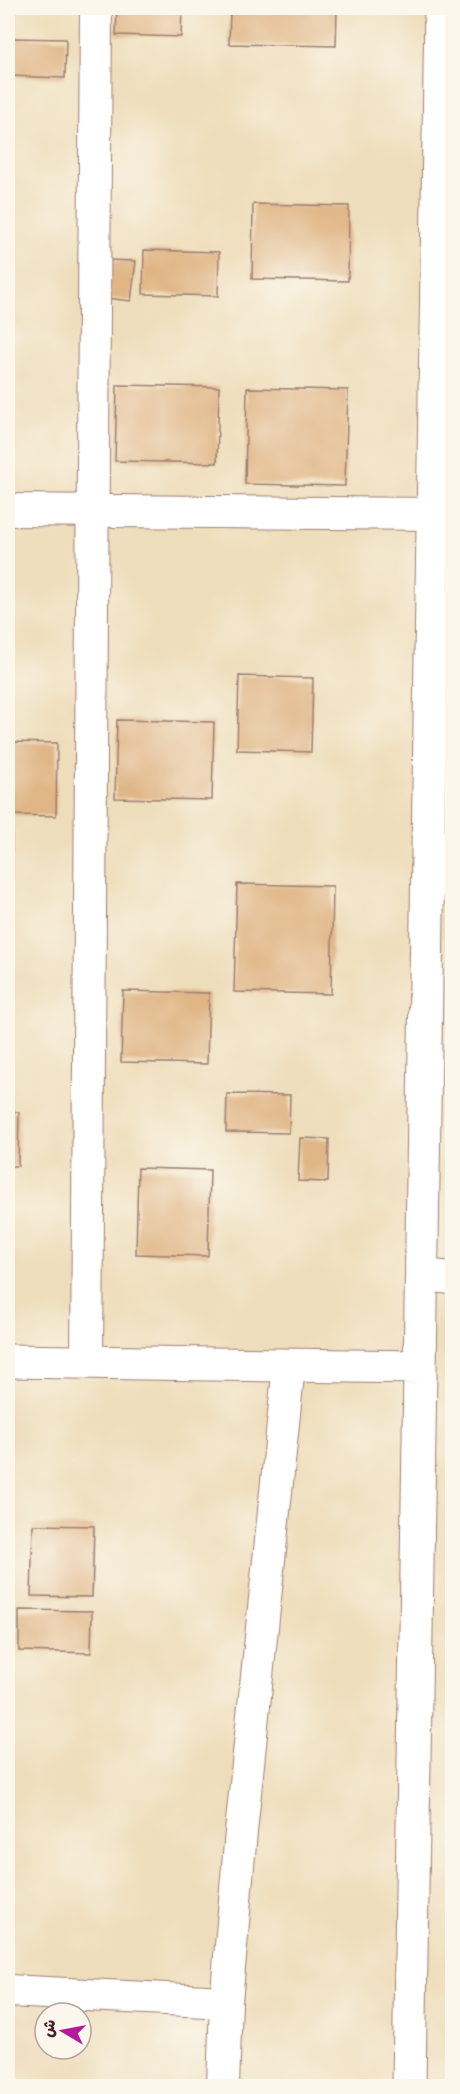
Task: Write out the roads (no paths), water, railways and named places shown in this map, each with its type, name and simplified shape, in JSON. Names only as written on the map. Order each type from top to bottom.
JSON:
[{"type":"street","points":[[87,1362],[96,8]]},
{"type":"street","points":[[409,2086],[420,1367],[437,1276],[433,514],[445,202],[441,8]]},
{"type":"street","points":[[8,510],[433,514]]},
{"type":"street","points":[[8,1361],[420,1367]]},
{"type":"street","points":[[223,2086],[226,2002],[259,1644],[289,1365]]},
{"type":"street","points":[[8,1991],[226,2002]]}]
